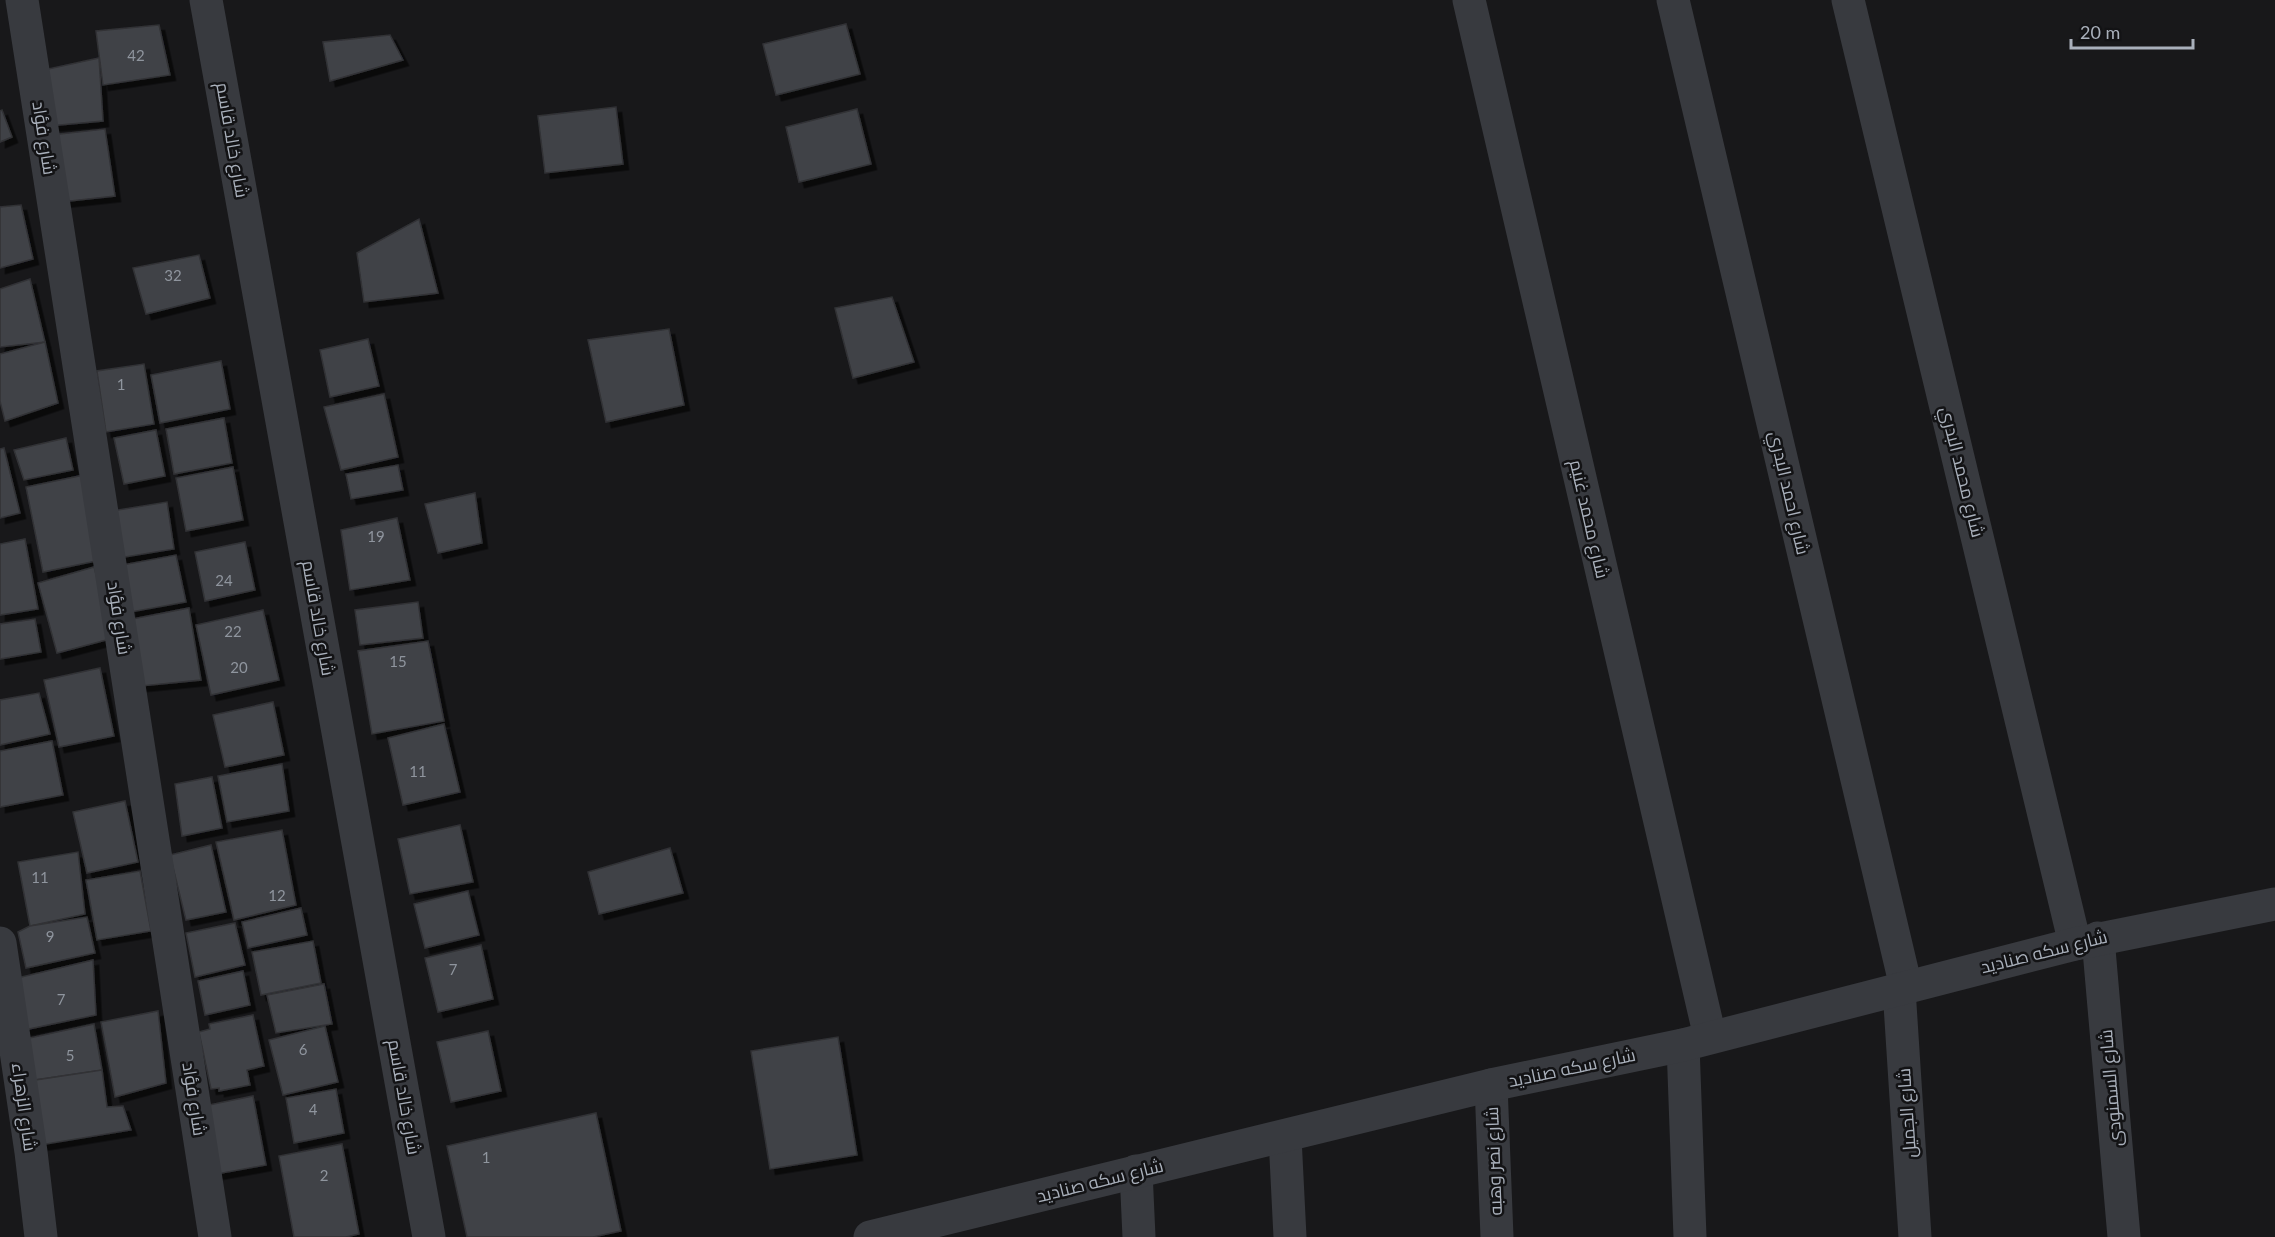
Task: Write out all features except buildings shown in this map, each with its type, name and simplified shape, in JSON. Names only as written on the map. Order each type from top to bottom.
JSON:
[{"type":"street","name":"شارع فؤاد","points":[[22,0],[215,1237]]},
{"type":"street","name":"شارع خالد قاسم","points":[[206,0],[429,1237]]},
{"type":"street","name":"شارع محمد غنيم","points":[[1469,0],[1696,1041],[1690,1237]]},
{"type":"street","name":"شارع احمد البدري","points":[[1672,0],[1903,988]]},
{"type":"street","name":"شارع محمد البدري","points":[[1848,0],[2087,941]]},
{"type":"street","name":"شارع سكه صناديد","points":[[870,1237],[920,1231],[1136,1172],[1491,1085],[1696,1041],[2087,941],[2275,905]]},
{"type":"street","name":"شارع السمنودى","points":[[2087,941],[2124,1237]]},
{"type":"street","name":"شارع الزهراء","points":[[0,942],[41,1237]]},
{"type":"street","name":"شارع الجميل","points":[[1903,988],[1915,1237]]},
{"type":"street","name":"شارع نصر وهبه","points":[[1491,1085],[1497,1237]]},
{"type":"street","points":[[1285,1137],[1290,1237]]},
{"type":"street","points":[[1136,1172],[1139,1237]]}]
